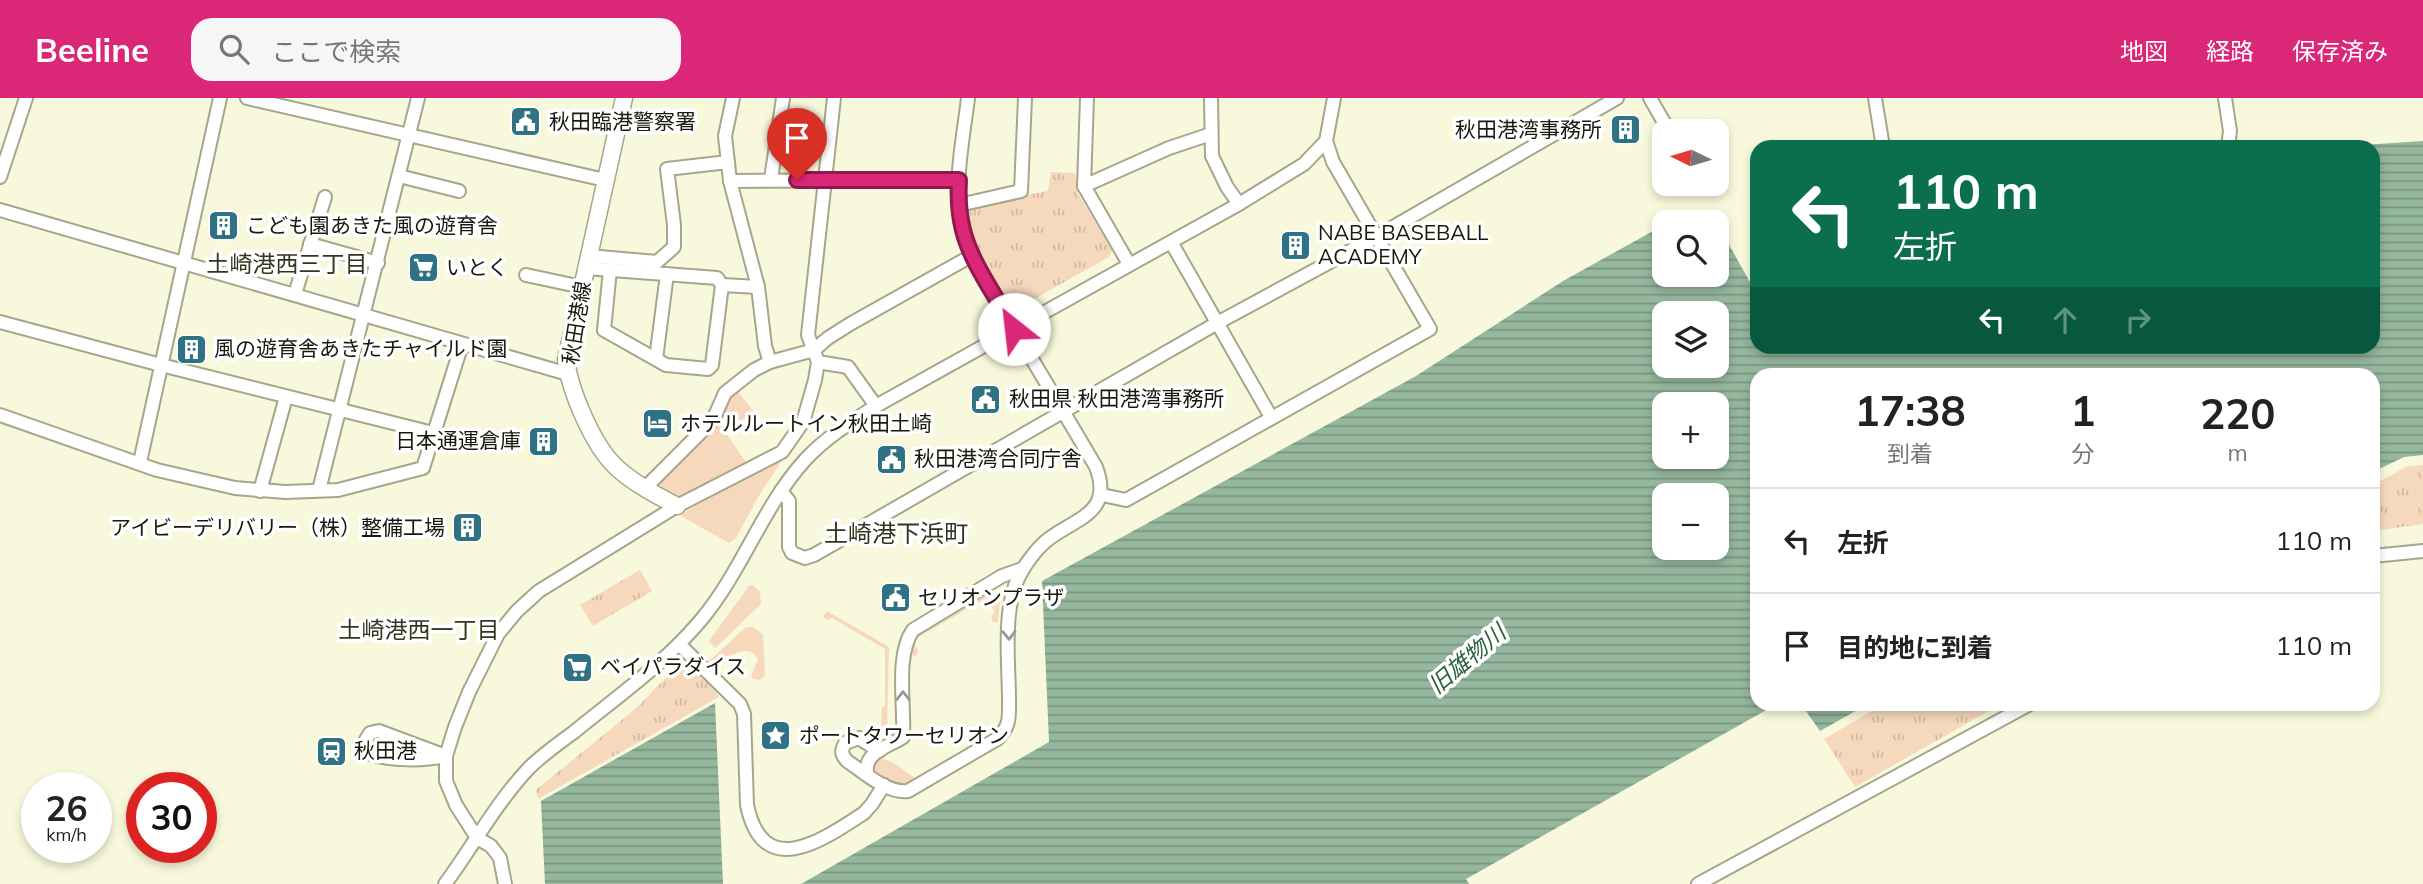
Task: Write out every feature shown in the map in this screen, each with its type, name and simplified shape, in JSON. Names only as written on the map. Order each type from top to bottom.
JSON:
[{"type":"main road","name":"秋田港線","points":[[624,98],[566,360],[573,392],[615,466],[644,489],[677,506]]},
{"type":"street","points":[[0,177],[26,98]]},
{"type":"street","points":[[140,462],[219,98]]},
{"type":"street","points":[[247,98],[605,180]]},
{"type":"street","points":[[319,490],[418,98]]},
{"type":"street","points":[[733,98],[725,136],[730,181],[758,288],[765,346],[770,362]]},
{"type":"street","points":[[771,179],[783,98]]},
{"type":"street","points":[[816,356],[808,335],[834,98]]},
{"type":"street","points":[[879,751],[859,738],[845,743],[842,756],[893,790],[908,791],[1005,732],[1009,723],[1008,608],[1022,569],[1048,539],[1092,511],[1102,495],[1096,467],[1014,329],[973,255],[963,231],[959,180],[968,98]]},
{"type":"street","points":[[959,205],[1021,191],[1025,98]]},
{"type":"street","points":[[1087,98],[1084,186],[1129,264]]},
{"type":"street","points":[[1212,98],[1212,156],[1227,187],[1239,204]]},
{"type":"street","points":[[1102,495],[1126,500],[1430,329],[1333,162],[1326,141],[1334,98]]},
{"type":"street","points":[[781,491],[789,500],[789,547],[792,553],[804,558],[814,555],[1219,322],[1376,237],[1617,98]]},
{"type":"street","points":[[1650,98],[1662,119]]},
{"type":"street","points":[[1875,98],[1882,140]]},
{"type":"street","points":[[2225,98],[2229,140]]},
{"type":"street","points":[[1084,186],[1169,148],[1211,134]]},
{"type":"street","points":[[445,884],[500,803],[530,767],[643,679],[702,619],[733,575],[781,491],[821,444],[876,406],[1239,204],[1304,164],[1326,141]]},
{"type":"street","points":[[587,262],[657,262],[674,247],[667,169],[728,162]]},
{"type":"street","points":[[399,176],[459,191]]},
{"type":"street","points":[[730,181],[959,180]]},
{"type":"street","points":[[295,294],[325,197]]},
{"type":"street","points":[[0,210],[568,374]]},
{"type":"street","points":[[1171,242],[1271,417]]},
{"type":"street","points":[[310,244],[378,263]]},
{"type":"street","points":[[505,884],[500,858],[491,846],[477,838],[456,805],[446,781],[446,756],[469,692],[498,634],[517,611],[539,591],[677,506],[782,452],[803,422],[816,356],[828,338],[973,255]]},
{"type":"street","points":[[587,262],[610,270],[717,278],[722,285],[712,365],[708,369],[666,365],[604,330],[610,270]]},
{"type":"street","points":[[656,359],[667,274]]},
{"type":"street","points":[[526,275],[582,287]]},
{"type":"street","points":[[722,285],[758,288]]},
{"type":"street","points":[[0,322],[433,433]]},
{"type":"street","points":[[0,415],[158,470],[208,484],[260,491],[338,490],[424,468],[461,344]]},
{"type":"street","points":[[644,489],[712,420],[725,393],[754,370],[770,362],[816,356],[848,367],[876,406]]},
{"type":"street","points":[[260,491],[286,397]]},
{"type":"street","points":[[2380,555],[2423,551]]},
{"type":"street","points":[[867,773],[867,761],[903,737],[904,652],[913,630],[1002,576],[1022,569]]},
{"type":"street","points":[[679,644],[740,704],[744,714],[747,805],[753,828],[770,844],[780,848],[803,849],[864,813],[884,785]]},
{"type":"street","points":[[1699,884],[2017,711]]},
{"type":"street","points":[[379,732],[446,756],[433,759],[376,756],[367,753],[364,743],[370,733],[379,732]]},
{"type":"green space","points":[[1051,172],[1075,173],[1078,194],[1112,250],[1109,257],[1018,308],[1011,306],[979,252],[964,207],[1048,191]]},
{"type":"green space","points":[[736,389],[753,411],[726,433],[748,465],[684,499],[662,491],[660,483],[663,474]]},
{"type":"green space","points":[[783,459],[736,538],[729,543],[679,515]]},
{"type":"green space","points":[[2423,465],[2423,524],[2380,530],[2380,481],[2406,467]]},
{"type":"green space","points":[[640,570],[652,591],[593,626],[580,605]]},
{"type":"green space","points":[[753,585],[760,592],[761,604],[715,648],[709,641],[749,586]]},
{"type":"green space","points":[[993,594],[1000,601],[998,622],[993,622],[991,616],[995,612],[986,598],[917,638],[914,644],[918,650],[916,656],[910,655],[912,642],[922,630],[966,604]]},
{"type":"green space","points":[[827,611],[889,647],[887,730],[881,732],[882,708],[885,706],[885,649],[832,618],[828,620],[823,617]]},
{"type":"green space","points":[[746,627],[753,627],[763,634],[765,676],[760,680],[751,676],[758,659],[748,651],[736,653],[712,667],[707,663]]},
{"type":"green space","points":[[689,665],[711,685],[719,697],[538,799],[536,790],[634,710],[666,678]]},
{"type":"green space","points":[[1872,711],[1989,711],[1855,787],[1824,739]]},
{"type":"green space","points":[[878,757],[892,762],[914,777],[914,783],[898,784],[874,772],[872,765]]},
{"type":"water","name":"旧雄物川","points":[[2423,141],[2423,455],[2404,457],[2380,469],[2380,368],[1750,368],[1750,711],[1765,711],[1466,879],[1469,884],[801,884],[1049,742],[1042,581],[1416,376],[1563,281],[1652,232],[1652,287],[1729,287],[1729,245],[1750,282],[1750,354],[2380,354],[2380,144]]},
{"type":"water","points":[[715,703],[723,884],[545,884],[541,801]]},
{"type":"water","points":[[1806,711],[1856,711],[1820,731]]},
{"type":"place","name":"秋田臨港警察署","points":[[526,122]]},
{"type":"place","name":"秋田港湾事務所","points":[[1625,130]]},
{"type":"place","name":"こども園あきた風の遊育舎","points":[[223,226]]},
{"type":"place","name":"NABE BASEBALL ACADEMY","points":[[1295,245]]},
{"type":"place","name":"いとく","points":[[423,268]]},
{"type":"place","name":"風の遊育舎あきたチャイルド園","points":[[191,349]]},
{"type":"place","name":"秋田県 秋田港湾事務所","points":[[986,399]]},
{"type":"place","name":"ホテルルートイン秋田土崎","points":[[657,424]]},
{"type":"place","name":"日本通運倉庫","points":[[544,441]]},
{"type":"place","name":"秋田港湾合同庁舎","points":[[891,459]]},
{"type":"place","name":"アイビーデリバリー（株）整備工場","points":[[468,528]]},
{"type":"place","name":"セリオンプラザ","points":[[895,598]]},
{"type":"place","name":"ベイパラダイス","points":[[577,667]]},
{"type":"place","name":"ポートタワーセリオン","points":[[776,736]]},
{"type":"place","name":"秋田港","points":[[331,751]]},
{"type":"district","name":"土崎港西三丁目","points":[[287,264]]},
{"type":"district","name":"土崎港下浜町","points":[[896,534]]},
{"type":"district","name":"土崎港西一丁目","points":[[419,630]]},
{"type":"route","points":[[797,180],[959,180],[958,200],[963,231],[973,255],[1014,329]]}]
